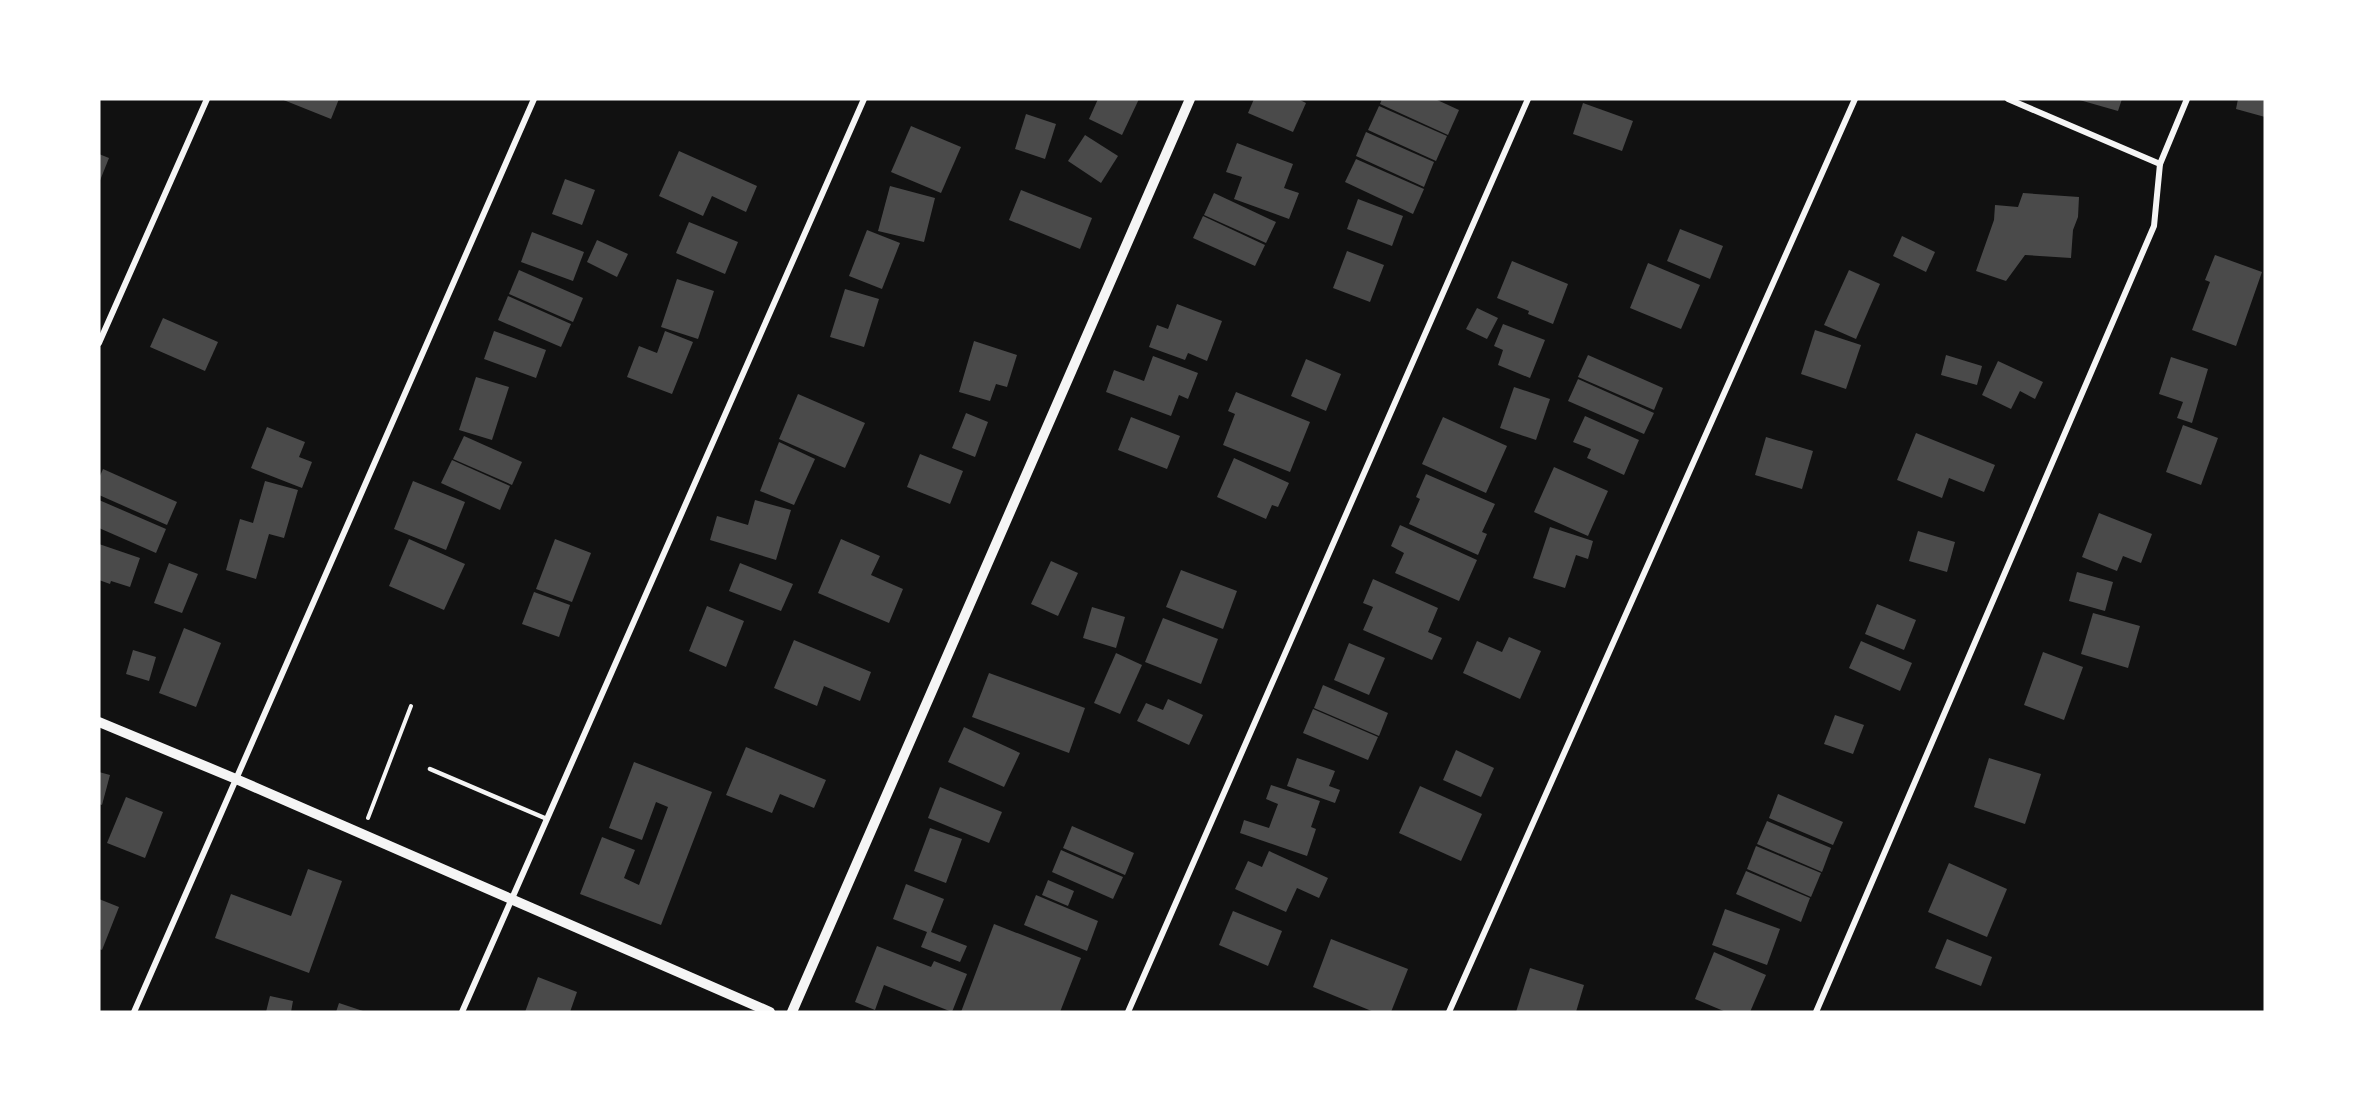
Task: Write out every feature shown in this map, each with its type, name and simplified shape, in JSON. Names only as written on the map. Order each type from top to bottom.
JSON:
[{"type":"street","points":[[99,343],[207,99]]},
{"type":"street","points":[[134,1012],[534,99]]},
{"type":"street","points":[[462,1012],[864,99]]},
{"type":"street","points":[[792,1012],[1190,99]]},
{"type":"street","points":[[1128,1012],[1528,99]]},
{"type":"street","points":[[1449,1012],[1855,99]]},
{"type":"street","points":[[2008,99],[2160,164]]},
{"type":"street","points":[[1816,1012],[2154,226],[2160,164],[2187,99]]},
{"type":"street","points":[[99,722],[236,779],[770,1012]]},
{"type":"lane","points":[[430,769],[547,819]]},
{"type":"path","points":[[362,834],[411,706]]},
{"type":"building","points":[[281,99],[339,99],[331,119]]},
{"type":"building","points":[[1098,99],[1139,99],[1122,135],[1089,119]]},
{"type":"building","points":[[1254,99],[1298,99],[1306,103],[1293,132],[1248,113]]},
{"type":"building","points":[[1382,99],[1435,99],[1459,110],[1448,135],[1380,104]]},
{"type":"building","points":[[2076,99],[2122,99],[2118,111]]},
{"type":"building","points":[[2238,99],[2265,99],[2265,117],[2236,109]]},
{"type":"building","points":[[1583,103],[1633,121],[1622,151],[1573,134]]},
{"type":"building","points":[[1379,106],[1447,136],[1436,161],[1368,130]]},
{"type":"building","points":[[1026,114],[1056,124],[1045,159],[1015,149]]},
{"type":"building","points":[[911,126],[961,147],[941,193],[891,172]]},
{"type":"building","points":[[1366,132],[1434,162],[1424,187],[1356,156]]},
{"type":"building","points":[[1085,135],[1118,156],[1101,183],[1068,161]]},
{"type":"building","points":[[1237,143],[1293,164],[1284,188],[1299,193],[1289,219],[1234,199],[1242,177],[1226,172]]},
{"type":"building","points":[[679,151],[757,186],[746,212],[712,196],[703,216],[659,196]]},
{"type":"building","points":[[99,154],[109,158],[99,183]]},
{"type":"building","points":[[1356,159],[1424,189],[1413,214],[1345,182]]},
{"type":"building","points":[[565,179],[595,190],[582,225],[552,214]]},
{"type":"building","points":[[890,186],[935,198],[924,242],[878,231]]},
{"type":"building","points":[[1021,190],[1092,218],[1080,249],[1009,220]]},
{"type":"building","points":[[1214,193],[1276,222],[1266,243],[1204,215]]},
{"type":"building","points":[[2023,193],[2079,197],[2071,258],[2025,255],[2006,281],[1976,271],[1994,220],[1995,205],[2018,207]]},
{"type":"building","points":[[1358,199],[1403,216],[1392,246],[1347,229]]},
{"type":"building","points":[[1203,216],[1265,245],[1255,266],[1193,238]]},
{"type":"building","points":[[689,222],[738,242],[725,274],[676,253]]},
{"type":"building","points":[[1680,229],[1723,246],[1710,279],[1667,261]]},
{"type":"building","points":[[867,230],[900,243],[882,289],[849,276]]},
{"type":"building","points":[[532,232],[584,252],[573,281],[521,262]]},
{"type":"building","points":[[1902,236],[1935,252],[1926,272],[1893,256]]},
{"type":"building","points":[[597,240],[628,254],[617,277],[587,262]]},
{"type":"building","points":[[1347,251],[1384,265],[1370,302],[1333,288]]},
{"type":"building","points":[[2215,255],[2262,272],[2236,346],[2192,330],[2210,282],[2205,280]]},
{"type":"building","points":[[1512,261],[1568,284],[1553,324],[1497,298]]},
{"type":"building","points":[[1648,263],[1700,285],[1681,329],[1630,308]]},
{"type":"building","points":[[519,270],[583,298],[573,322],[509,294]]},
{"type":"building","points":[[1849,270],[1880,284],[1856,339],[1824,325]]},
{"type":"building","points":[[677,279],[714,291],[698,339],[661,327]]},
{"type":"building","points":[[845,289],[879,299],[864,347],[830,337]]},
{"type":"building","points":[[508,296],[571,324],[561,347],[498,320]]},
{"type":"building","points":[[1177,304],[1222,321],[1207,361],[1188,353],[1185,360],[1149,347],[1157,325],[1168,329]]},
{"type":"building","points":[[1477,308],[1498,318],[1487,339],[1466,329]]},
{"type":"building","points":[[163,318],[218,342],[205,371],[150,347]]},
{"type":"building","points":[[1503,324],[1545,340],[1530,378],[1498,365],[1503,350],[1494,346]]},
{"type":"building","points":[[1815,330],[1861,345],[1846,389],[1801,374]]},
{"type":"building","points":[[494,331],[546,350],[536,378],[484,359]]},
{"type":"building","points":[[665,331],[693,342],[672,394],[627,377],[639,346],[657,353]]},
{"type":"building","points":[[974,341],[1017,355],[1007,387],[996,384],[990,401],[959,392]]},
{"type":"building","points":[[1588,355],[1663,388],[1654,410],[1578,377]]},
{"type":"building","points":[[1946,355],[1982,366],[1977,385],[1941,375]]},
{"type":"building","points":[[1153,356],[1198,373],[1188,399],[1179,395],[1171,416],[1106,392],[1114,370],[1144,381]]},
{"type":"building","points":[[2171,357],[2208,369],[2192,423],[2177,418],[2183,402],[2159,394]]},
{"type":"building","points":[[1306,359],[1341,374],[1326,411],[1291,396]]},
{"type":"building","points":[[1998,361],[2043,382],[2035,399],[2020,391],[2011,409],[1982,395]]},
{"type":"building","points":[[476,377],[509,387],[492,440],[459,430]]},
{"type":"building","points":[[1578,379],[1654,413],[1644,434],[1568,401]]},
{"type":"building","points":[[1514,387],[1550,399],[1536,440],[1500,428]]},
{"type":"building","points":[[1236,392],[1310,422],[1290,472],[1223,445],[1235,414],[1228,411]]},
{"type":"building","points":[[798,394],[865,423],[845,468],[779,439]]},
{"type":"building","points":[[966,413],[988,422],[975,457],[952,448]]},
{"type":"building","points":[[1585,416],[1639,440],[1624,475],[1587,458],[1591,449],[1573,442]]},
{"type":"building","points":[[1131,417],[1180,436],[1167,469],[1118,450]]},
{"type":"building","points":[[1443,417],[1507,446],[1486,493],[1422,464]]},
{"type":"building","points":[[2183,425],[2218,438],[2201,485],[2166,472]]},
{"type":"building","points":[[267,427],[305,442],[299,457],[312,462],[302,488],[251,468]]},
{"type":"building","points":[[1916,433],[1995,465],[1984,492],[1949,478],[1942,498],[1897,480]]},
{"type":"building","points":[[464,436],[522,462],[512,485],[453,459]]},
{"type":"building","points":[[1766,437],[1813,451],[1802,489],[1755,475]]},
{"type":"building","points":[[779,442],[815,459],[794,505],[760,491]]},
{"type":"building","points":[[920,454],[963,471],[950,504],[907,487]]},
{"type":"building","points":[[1234,458],[1289,483],[1278,507],[1272,505],[1266,519],[1217,497]]},
{"type":"building","points":[[452,460],[510,486],[500,510],[441,483]]},
{"type":"building","points":[[1554,467],[1608,491],[1588,536],[1534,512]]},
{"type":"building","points":[[103,469],[177,502],[167,525],[99,495],[99,478]]},
{"type":"building","points":[[1426,474],[1495,504],[1482,532],[1487,534],[1478,555],[1409,524],[1420,499],[1416,497]]},
{"type":"building","points":[[265,481],[298,490],[284,538],[269,534],[256,579],[226,570],[240,519],[253,523]]},
{"type":"building","points":[[413,481],[465,502],[446,550],[394,529]]},
{"type":"building","points":[[99,500],[166,529],[156,553],[99,528]]},
{"type":"building","points":[[755,500],[791,510],[776,560],[710,540],[717,516],[748,525]]},
{"type":"building","points":[[2099,513],[2152,534],[2141,563],[2123,556],[2117,571],[2082,557]]},
{"type":"building","points":[[1400,525],[1477,560],[1459,601],[1395,573],[1404,553],[1391,546]]},
{"type":"building","points":[[1550,527],[1593,541],[1588,559],[1576,555],[1565,588],[1533,578]]},
{"type":"building","points":[[1918,531],[1955,542],[1947,572],[1909,561]]},
{"type":"building","points":[[409,539],[465,564],[444,610],[389,586]]},
{"type":"building","points":[[555,539],[591,553],[572,602],[536,589]]},
{"type":"building","points":[[841,539],[880,556],[871,575],[903,589],[889,623],[818,593]]},
{"type":"building","points":[[99,544],[140,558],[130,587],[99,580]]},
{"type":"building","points":[[1051,561],[1078,573],[1058,616],[1031,604]]},
{"type":"building","points":[[169,563],[198,574],[182,613],[154,603]]},
{"type":"building","points":[[740,563],[793,584],[781,611],[729,591]]},
{"type":"building","points":[[1181,570],[1237,591],[1223,629],[1166,607]]},
{"type":"building","points":[[2077,572],[2113,582],[2105,611],[2069,601]]},
{"type":"building","points":[[1373,579],[1438,608],[1428,632],[1442,638],[1432,660],[1363,630],[1373,607],[1363,603]]},
{"type":"building","points":[[534,592],[570,605],[559,637],[522,624]]},
{"type":"building","points":[[1877,604],[1916,620],[1904,650],[1865,634]]},
{"type":"building","points":[[707,606],[744,621],[726,667],[689,651]]},
{"type":"building","points":[[1092,607],[1125,617],[1116,648],[1083,638]]},
{"type":"building","points":[[2093,613],[2140,626],[2128,668],[2081,654]]},
{"type":"building","points":[[1163,618],[1218,639],[1201,684],[1145,662]]},
{"type":"building","points":[[184,628],[221,643],[196,707],[159,693]]},
{"type":"building","points":[[1509,637],[1541,651],[1520,699],[1463,673],[1477,641],[1502,652]]},
{"type":"building","points":[[794,640],[871,672],[860,701],[824,686],[817,706],[774,688]]},
{"type":"building","points":[[1861,641],[1912,663],[1900,691],[1849,668]]},
{"type":"building","points":[[1349,643],[1385,658],[1369,695],[1334,680]]},
{"type":"building","points":[[133,650],[156,657],[149,681],[126,674]]},
{"type":"building","points":[[2043,652],[2083,667],[2064,720],[2024,705]]},
{"type":"building","points":[[1116,653],[1142,665],[1120,714],[1094,703]]},
{"type":"building","points":[[989,673],[1085,708],[1069,753],[972,717]]},
{"type":"building","points":[[1323,685],[1388,713],[1379,736],[1314,708]]},
{"type":"building","points":[[1168,699],[1203,715],[1189,745],[1137,721],[1146,703],[1163,710]]},
{"type":"building","points":[[1313,709],[1378,737],[1368,760],[1303,733]]},
{"type":"building","points":[[1835,715],[1864,725],[1853,754],[1824,744]]},
{"type":"building","points":[[964,727],[1020,753],[1004,787],[948,762]]},
{"type":"building","points":[[746,747],[826,780],[814,808],[780,794],[772,813],[726,795]]},
{"type":"building","points":[[1456,750],[1494,768],[1481,797],[1443,780]]},
{"type":"building","points":[[1297,758],[1335,771],[1329,786],[1340,790],[1335,803],[1287,786]]},
{"type":"building","points":[[1989,758],[2041,774],[2025,824],[1974,807]]},
{"type":"building","points":[[634,762],[712,792],[661,925],[580,894],[602,837],[635,850],[624,878],[639,885],[668,807],[656,802],[642,840],[609,828]]},
{"type":"building","points":[[99,772],[110,775],[102,805],[99,804]]},
{"type":"building","points":[[1271,785],[1320,801],[1311,827],[1316,829],[1307,856],[1240,833],[1244,820],[1269,828],[1278,804],[1266,799]]},
{"type":"building","points":[[1420,786],[1482,814],[1461,861],[1399,833]]},
{"type":"building","points":[[940,787],[1002,812],[989,843],[928,818]]},
{"type":"building","points":[[1778,794],[1843,822],[1833,845],[1769,818]]},
{"type":"building","points":[[126,797],[163,812],[145,858],[107,843]]},
{"type":"building","points":[[1767,821],[1831,848],[1822,872],[1757,844]]},
{"type":"building","points":[[1072,826],[1134,853],[1125,875],[1063,848]]},
{"type":"building","points":[[930,828],[962,839],[946,883],[914,871]]},
{"type":"building","points":[[1756,846],[1821,873],[1811,897],[1747,869]]},
{"type":"building","points":[[1061,850],[1123,877],[1113,899],[1052,872]]},
{"type":"building","points":[[1269,851],[1328,878],[1319,898],[1297,888],[1286,912],[1235,889],[1248,861],[1262,867]]},
{"type":"building","points":[[1949,863],[2007,889],[1987,937],[1928,912]]},
{"type":"building","points":[[308,869],[342,881],[309,973],[215,938],[231,894],[291,916]]},
{"type":"building","points":[[1746,871],[1810,898],[1801,922],[1736,894]]},
{"type":"building","points":[[1048,880],[1074,891],[1068,906],[1042,895]]},
{"type":"building","points":[[906,884],[944,899],[931,932],[967,946],[960,962],[921,947],[927,932],[893,919]]},
{"type":"building","points":[[1036,895],[1098,921],[1087,951],[1024,925]]},
{"type":"building","points":[[99,899],[119,907],[102,950],[99,949]]},
{"type":"building","points":[[1725,909],[1780,929],[1767,965],[1712,945]]},
{"type":"building","points":[[1233,911],[1282,931],[1268,966],[1219,945]]},
{"type":"building","points":[[994,924],[1081,958],[1060,1012],[961,1012]]},
{"type":"building","points":[[1331,939],[1408,969],[1391,1012],[1374,1012],[1313,987]]},
{"type":"building","points":[[1947,939],[1992,957],[1981,986],[1935,968]]},
{"type":"building","points":[[877,946],[931,967],[934,961],[967,974],[952,1012],[884,985],[875,1010],[855,1002]]},
{"type":"building","points":[[1714,952],[1766,975],[1750,1012],[1726,1012],[1695,999]]},
{"type":"building","points":[[1530,968],[1584,985],[1576,1012],[1516,1012]]},
{"type":"building","points":[[538,977],[577,992],[570,1012],[525,1012]]},
{"type":"building","points":[[270,996],[293,1001],[291,1012],[266,1012]]},
{"type":"building","points":[[339,1003],[366,1012],[336,1012]]}]
